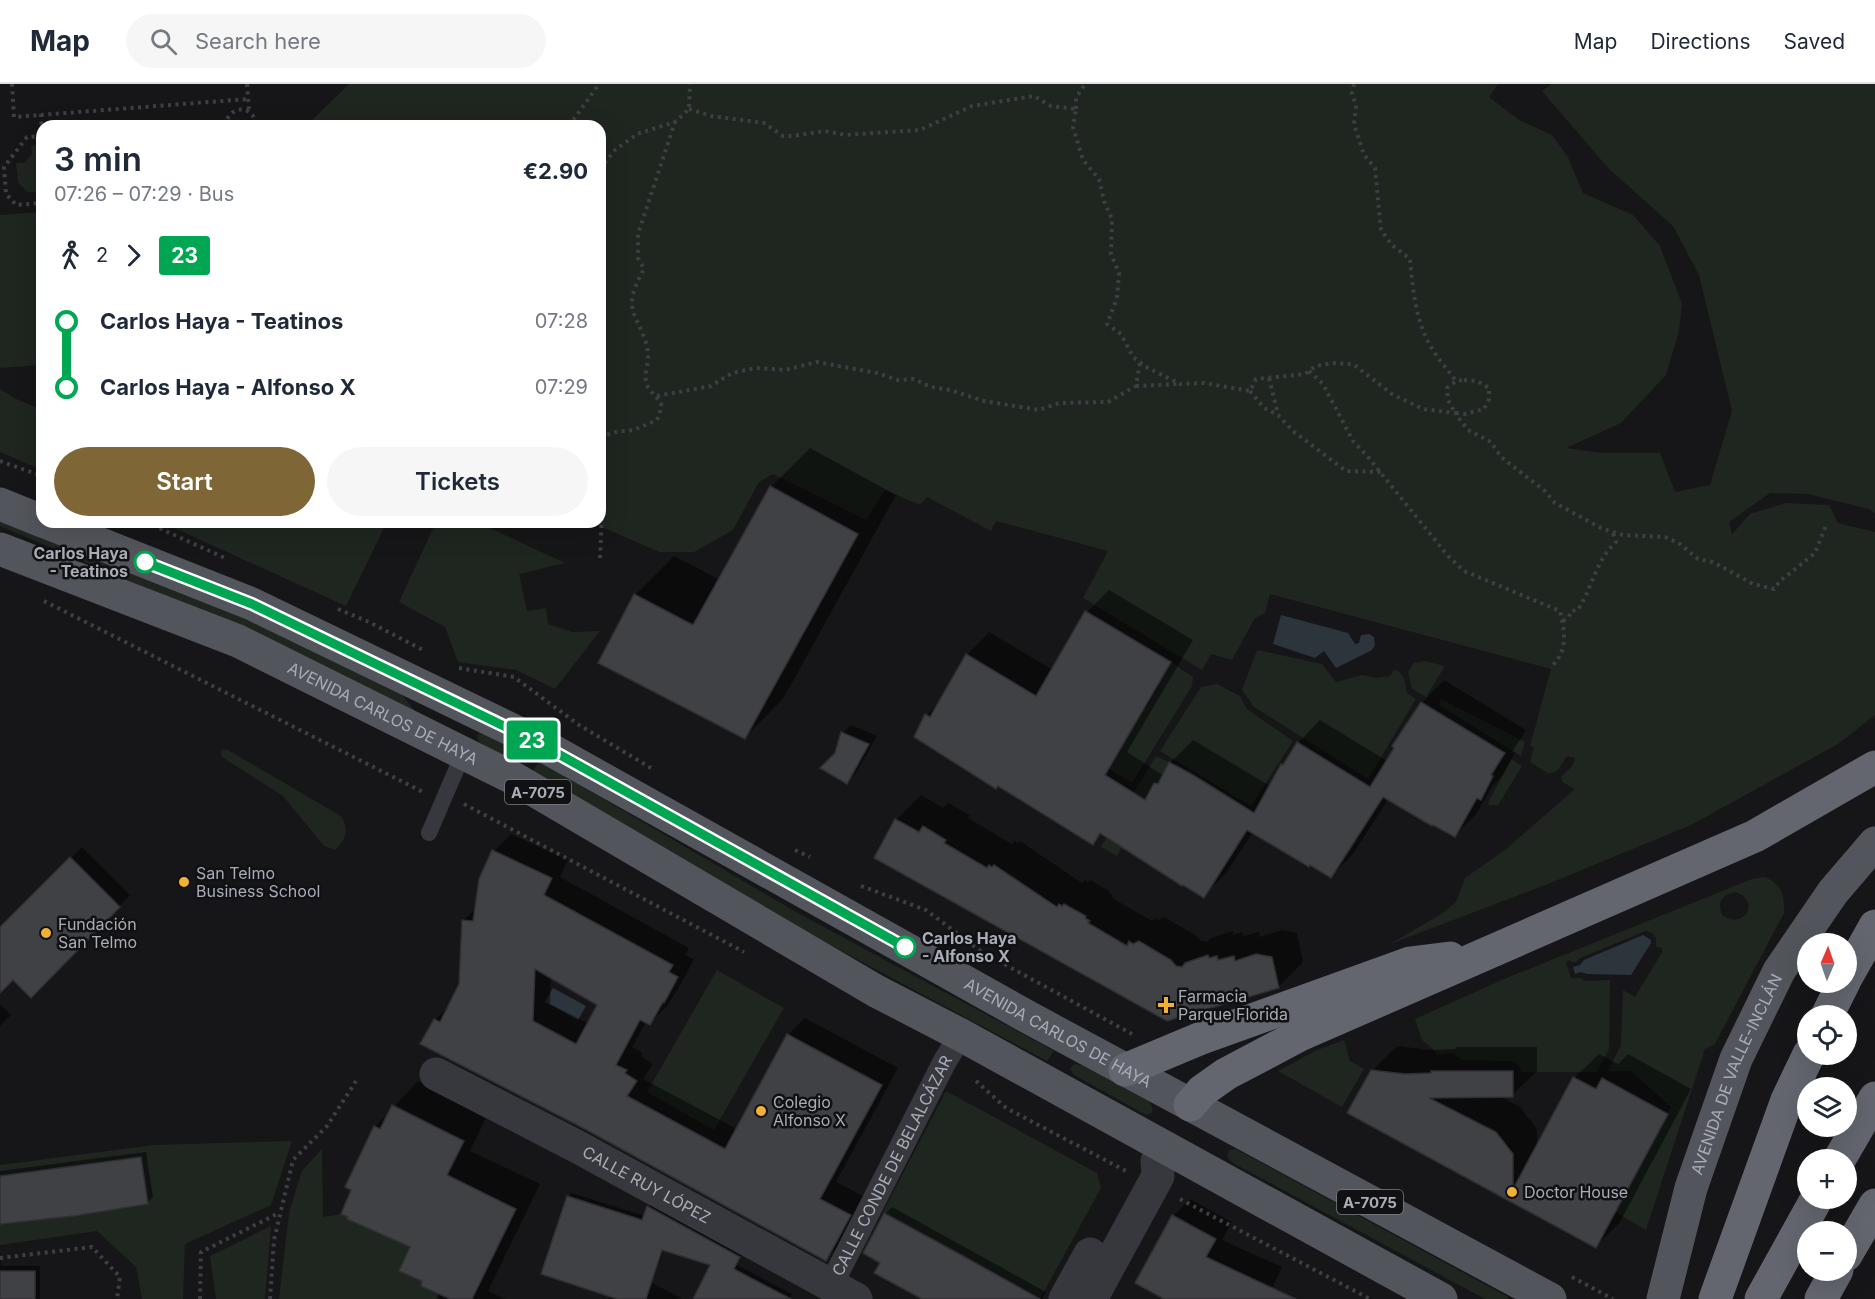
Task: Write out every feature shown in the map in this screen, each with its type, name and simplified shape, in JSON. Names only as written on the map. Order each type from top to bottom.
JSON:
[{"type":"highway","points":[[1190,1105],[1202,1091],[1226,1074],[1300,1035],[1755,836],[1875,766]]},
{"type":"highway","points":[[1857,958],[1875,926]]},
{"type":"highway","points":[[1125,1070],[1199,1039],[1410,963],[1487,954]]},
{"type":"highway","points":[[1715,1299],[1783,1111],[1804,1065]]},
{"type":"highway","points":[[1845,1149],[1875,1098]]},
{"type":"highway","points":[[1857,1237],[1875,1206]]},
{"type":"highway","points":[[1761,1299],[1811,1209]]},
{"type":"highway","points":[[1857,1244],[1875,1224]]},
{"type":"highway","points":[[1821,1299],[1832,1281]]},
{"type":"main road","name":"AVENIDA CARLOS DE HAYA","points":[[0,504],[36,518]]},
{"type":"main road","name":"AVENIDA CARLOS DE HAYA","points":[[61,528],[252,604],[535,741],[1125,1070],[1550,1299]]},
{"type":"main road","name":"AVENIDA CARLOS DE HAYA","points":[[0,549],[238,641],[515,779],[876,991],[953,1048],[1152,1167],[1441,1299]]},
{"type":"main road","name":"AVENIDA DE VALLE-INCLÁN","points":[[1656,1296],[1736,1059],[1779,971],[1833,892],[1875,843]]},
{"type":"main road","points":[[1152,1167],[1190,1105]]},
{"type":"street","name":"CALLE CONDE DE BELALCÁZAR","points":[[837,1294],[953,1048]]},
{"type":"street","name":"CALLE RUY LÓPEZ","points":[[436,1074],[576,1146],[837,1294]]},
{"type":"street","points":[[1065,1299],[1152,1167]]},
{"type":"street","points":[[1091,1299],[1152,1167]]},
{"type":"lane","points":[[429,834],[441,801],[463,754]]},
{"type":"path","points":[[12,84],[14,117],[248,99]]},
{"type":"path","points":[[247,84],[249,112]]},
{"type":"path","points":[[573,120],[600,84]]},
{"type":"path","points":[[606,161],[615,150],[637,134],[675,122],[689,109],[690,84]]},
{"type":"path","points":[[1085,84],[1076,98],[1073,127],[1083,160],[1099,179],[1104,201],[1112,219],[1112,254],[1119,273],[1117,298],[1107,324],[1121,334],[1133,357],[1180,384]]},
{"type":"path","points":[[1354,84],[1352,93],[1356,106],[1354,124],[1364,155],[1375,168],[1381,230],[1392,244],[1410,259],[1414,303],[1420,322],[1431,347],[1456,381]]},
{"type":"path","points":[[689,109],[711,116],[764,123],[783,136],[825,131],[845,135],[920,130],[972,106],[1034,96],[1051,106],[1076,109]]},
{"type":"path","points":[[226,120],[238,109],[249,112],[255,120]]},
{"type":"path","points":[[41,114],[41,120]]},
{"type":"path","points":[[606,435],[634,430],[657,420],[662,405],[647,386],[648,354],[642,331],[633,311],[634,287],[644,269],[638,258],[638,234],[675,122]]},
{"type":"path","points":[[36,136],[27,137],[2,167],[6,194],[16,205],[36,203]]},
{"type":"path","points":[[657,396],[711,386],[732,373],[756,368],[785,370],[817,362],[877,373],[898,380],[914,379],[930,387],[950,390],[984,401],[1039,410],[1059,403],[1108,402],[1136,386],[1204,383],[1250,391],[1264,408],[1278,415],[1293,431],[1346,471],[1381,472]]},
{"type":"path","points":[[1136,386],[1140,362]]},
{"type":"path","points":[[1250,391],[1256,379],[1305,374],[1316,366],[1332,363],[1353,364],[1392,394],[1423,409],[1455,413],[1465,414],[1484,409],[1489,399],[1489,388],[1477,381],[1456,381],[1447,388],[1448,399],[1455,413],[1468,430],[1491,442],[1501,457],[1545,491],[1555,503],[1613,532],[1623,535],[1665,537],[1680,544],[1698,559],[1713,562],[1753,584],[1774,589],[1780,581],[1815,554],[1827,523]]},
{"type":"path","points":[[1309,371],[1323,384],[1353,441],[1381,472],[1448,556],[1464,571],[1560,611],[1566,637],[1561,657],[1553,665]]},
{"type":"path","points":[[1269,378],[1278,415]]},
{"type":"path","points":[[0,461],[36,474]]},
{"type":"path","points":[[600,558],[601,528]]},
{"type":"path","points":[[1563,622],[1569,617],[1571,611],[1578,610],[1584,601],[1594,574],[1608,550],[1616,542],[1613,532]]},
{"type":"path","points":[[37,597],[441,801],[464,804],[748,954]]},
{"type":"path","points":[[953,1048],[994,1099],[1006,1108],[1152,1167],[1370,1299]]},
{"type":"path","points":[[270,1299],[274,1240],[293,1160],[327,1126],[356,1081]]},
{"type":"path","points":[[200,1299],[201,1252],[280,1213]]},
{"type":"path","points":[[0,1258],[93,1247],[120,1277],[117,1299]]},
{"type":"path","points":[[1601,1293],[1613,1299]]},
{"type":"shaded area","points":[[349,84],[1498,84],[1489,97],[1519,120],[1552,135],[1568,157],[1583,193],[1633,215],[1660,246],[1682,304],[1679,331],[1666,375],[1621,423],[1566,448],[1602,453],[1660,453],[1675,492],[1710,485],[1732,411],[1699,275],[1673,226],[1609,169],[1542,91],[1552,84],[1875,84],[1875,514],[1869,509],[1808,494],[1770,493],[1729,522],[1732,534],[1750,514],[1786,503],[1829,505],[1838,523],[1875,532],[1875,715],[1838,744],[1691,825],[1543,886],[1390,944],[1443,913],[1456,902],[1465,878],[1505,850],[1575,789],[1562,782],[1561,777],[1572,766],[1575,758],[1567,756],[1558,770],[1549,774],[1530,762],[1534,747],[1530,746],[1551,669],[1270,594],[1265,613],[1255,618],[1232,660],[1211,654],[1202,670],[1083,598],[1108,551],[996,521],[991,531],[927,497],[920,505],[885,490],[866,520],[773,474],[759,482],[733,530],[694,552],[659,552],[605,528],[606,120],[312,120]]},
{"type":"shaded area","points":[[36,145],[36,192],[27,192],[18,182],[16,163],[24,163],[32,154],[31,146]]},
{"type":"shaded area","points":[[36,212],[36,365],[0,368],[0,215]]},
{"type":"shaded area","points":[[0,389],[36,407],[36,467],[0,452]]},
{"type":"shaded area","points":[[0,512],[199,594],[399,691],[416,712],[263,638],[0,526]]},
{"type":"shaded area","points":[[174,528],[384,528],[346,606]]},
{"type":"shaded area","points":[[433,528],[490,528],[565,563],[519,574],[527,611],[546,608],[548,624],[572,632],[600,631],[555,689],[516,670],[458,662],[445,627],[399,602]]},
{"type":"shaded area","points":[[1281,615],[1348,633],[1355,644],[1359,643],[1361,635],[1369,634],[1374,637],[1375,645],[1372,650],[1336,668],[1324,651],[1315,658],[1273,644]]},
{"type":"shaded area","points":[[1257,650],[1322,664],[1336,682],[1362,675],[1376,678],[1390,676],[1394,670],[1400,673],[1404,678],[1407,693],[1416,699],[1368,779],[1254,707],[1242,690]]},
{"type":"shaded area","points":[[1425,661],[1445,666],[1426,697],[1412,689],[1408,672],[1414,663]]},
{"type":"shaded area","points":[[1171,662],[1193,677],[1192,686],[1132,783],[1096,761],[1140,706],[1146,709],[1159,686],[1154,683],[1162,676]]},
{"type":"shaded area","points":[[1217,684],[1240,696],[1247,709],[1293,741],[1251,806],[1160,751],[1201,687]]},
{"type":"shaded area","points":[[1441,699],[1525,742],[1521,756],[1439,705]]},
{"type":"shaded area","points":[[480,732],[516,750],[509,762],[479,742],[477,736]]},
{"type":"shaded area","points":[[222,749],[228,750],[341,816],[346,834],[339,846],[335,850],[324,846],[283,796],[222,757]]},
{"type":"shaded area","points":[[1156,756],[1169,762],[1161,777],[1161,786],[1154,783],[1117,856],[1101,847]]},
{"type":"shaded area","points":[[1511,759],[1522,766],[1498,805],[1489,805],[1488,803]]},
{"type":"shaded area","points":[[539,761],[796,912],[1054,1051],[1047,1061],[802,930],[532,773]]},
{"type":"shaded area","points":[[1764,877],[1779,887],[1784,901],[1784,913],[1715,1044],[1705,1049],[1646,1230],[1615,1212],[1671,1107],[1631,1071],[1608,1071],[1621,1045],[1623,990],[1635,997],[1662,952],[1662,948],[1656,947],[1656,938],[1652,933],[1646,931],[1580,958],[1576,962],[1570,960],[1566,962],[1571,978],[1581,978],[1585,981],[1610,980],[1609,1049],[1597,1072],[1522,1072],[1512,1061],[1462,1060],[1452,1053],[1437,1055],[1422,1040],[1415,1019],[1504,979],[1752,879]],"holes":[[[1735,892],[1743,896],[1749,906],[1744,916],[1739,919],[1723,916],[1720,904],[1724,897]]]},
{"type":"shaded area","points":[[1643,935],[1651,940],[1651,943],[1631,975],[1581,972],[1575,974],[1573,967],[1580,965],[1584,960]]},
{"type":"shaded area","points":[[717,970],[784,1008],[714,1130],[647,1092]]},
{"type":"shaded area","points":[[553,988],[586,1006],[578,1020],[545,1002]]},
{"type":"shaded area","points":[[1344,1040],[1350,1061],[1364,1069],[1342,1107],[1278,1071],[1317,1050]]},
{"type":"shaded area","points":[[1074,1064],[1081,1065],[1148,1100],[1152,1106],[1152,1113],[1146,1115],[1074,1075],[1070,1069]]},
{"type":"shaded area","points":[[946,1091],[1097,1173],[1101,1188],[1040,1299],[883,1212]]},
{"type":"shaded area","points":[[292,1141],[271,1205],[185,1244],[183,1299],[142,1299],[136,1267],[97,1231],[0,1245],[0,1224],[63,1217],[58,1169],[0,1176],[0,1165],[154,1145]],"holes":[[[140,1158],[148,1204],[88,1214]]]},
{"type":"shaded area","points":[[322,1149],[323,1217],[341,1214],[410,1247],[399,1271],[422,1281],[421,1286],[432,1291],[441,1287],[436,1299],[279,1299],[289,1213],[302,1171]]},
{"type":"shaded area","points":[[1236,1149],[1508,1297],[1507,1299],[1485,1299],[1233,1163],[1227,1157],[1229,1150]]},
{"type":"shaded area","points":[[271,1226],[265,1299],[216,1299],[210,1256]]},
{"type":"building","points":[[770,486],[858,534],[745,739],[598,663],[634,594],[693,625]]},
{"type":"building","points":[[1085,611],[1171,662],[1105,775],[1145,800],[1154,783],[1158,784],[1169,762],[1254,813],[1281,764],[1283,765],[1297,742],[1370,787],[1394,748],[1392,746],[1421,702],[1505,753],[1491,775],[1493,776],[1481,800],[1477,798],[1455,837],[1383,797],[1331,878],[1247,830],[1204,898],[1100,833],[1093,845],[998,786],[996,789],[914,737],[925,714],[930,717],[966,654],[1036,696]]},
{"type":"building","points":[[841,732],[869,744],[847,784],[820,768],[835,753]]},
{"type":"building","points":[[895,819],[919,832],[923,826],[946,840],[944,843],[987,868],[989,865],[992,867],[994,865],[1057,907],[1059,904],[1062,906],[1064,904],[1086,916],[1085,918],[1090,921],[1088,923],[1127,946],[1129,941],[1133,944],[1139,941],[1171,960],[1176,966],[1182,967],[1185,963],[1208,955],[1209,958],[1217,956],[1218,960],[1234,956],[1235,961],[1256,954],[1272,957],[1279,988],[1167,1021],[874,858]]},
{"type":"building","points":[[492,850],[552,878],[544,895],[673,965],[669,972],[678,977],[664,1003],[650,1025],[640,1020],[616,1065],[627,1070],[625,1073],[637,1081],[627,1096],[725,1149],[787,1034],[882,1085],[820,1199],[851,1215],[826,1261],[585,1129],[420,1044],[434,1019],[440,1022],[459,984],[462,920],[473,921],[479,879]],"holes":[[[535,969],[597,1005],[576,1044],[533,1021]]]},
{"type":"building","points":[[70,857],[120,907],[31,998],[13,980],[0,993],[0,927]]},
{"type":"building","points":[[1371,1070],[1405,1074],[1431,1073],[1431,1071],[1513,1071],[1513,1097],[1429,1098],[1496,1132],[1513,1154],[1513,1189],[1573,1077],[1596,1089],[1602,1078],[1668,1114],[1596,1248],[1347,1113]]},
{"type":"building","points":[[392,1105],[464,1141],[447,1175],[516,1209],[472,1299],[450,1299],[421,1286],[422,1281],[399,1271],[410,1247],[347,1219],[348,1217],[341,1214],[351,1190],[345,1187],[374,1126],[380,1129]]},
{"type":"building","points":[[141,1157],[148,1204],[74,1216],[0,1224],[0,1176]]},
{"type":"building","points":[[567,1196],[642,1220],[647,1206],[740,1257],[734,1269],[791,1299],[693,1299],[710,1265],[662,1250],[646,1299],[617,1299],[541,1274]]},
{"type":"building","points":[[884,1213],[1040,1299],[922,1299],[874,1273],[880,1263],[863,1253]]},
{"type":"building","points":[[1172,1215],[1216,1239],[1206,1257],[1296,1299],[1164,1299],[1135,1283]]},
{"type":"building","points":[[0,1271],[35,1271],[35,1299],[0,1299]]},
{"type":"bus line","name":"23","points":[[145,562],[252,604],[535,741],[905,947]]},
{"type":"place","name":"Carlos Haya - Teatinos","points":[[145,562]]},
{"type":"place","name":"San Telmo Business School","points":[[184,882]]},
{"type":"place","name":"Fundación San Telmo","points":[[46,933]]},
{"type":"place","name":"Carlos Haya - Alfonso X","points":[[905,947]]},
{"type":"place","name":"Farmacia Parque Florida","points":[[1166,1005]]},
{"type":"place","name":"Colegio Alfonso X","points":[[761,1111]]},
{"type":"place","name":"Doctor House","points":[[1512,1192]]}]
